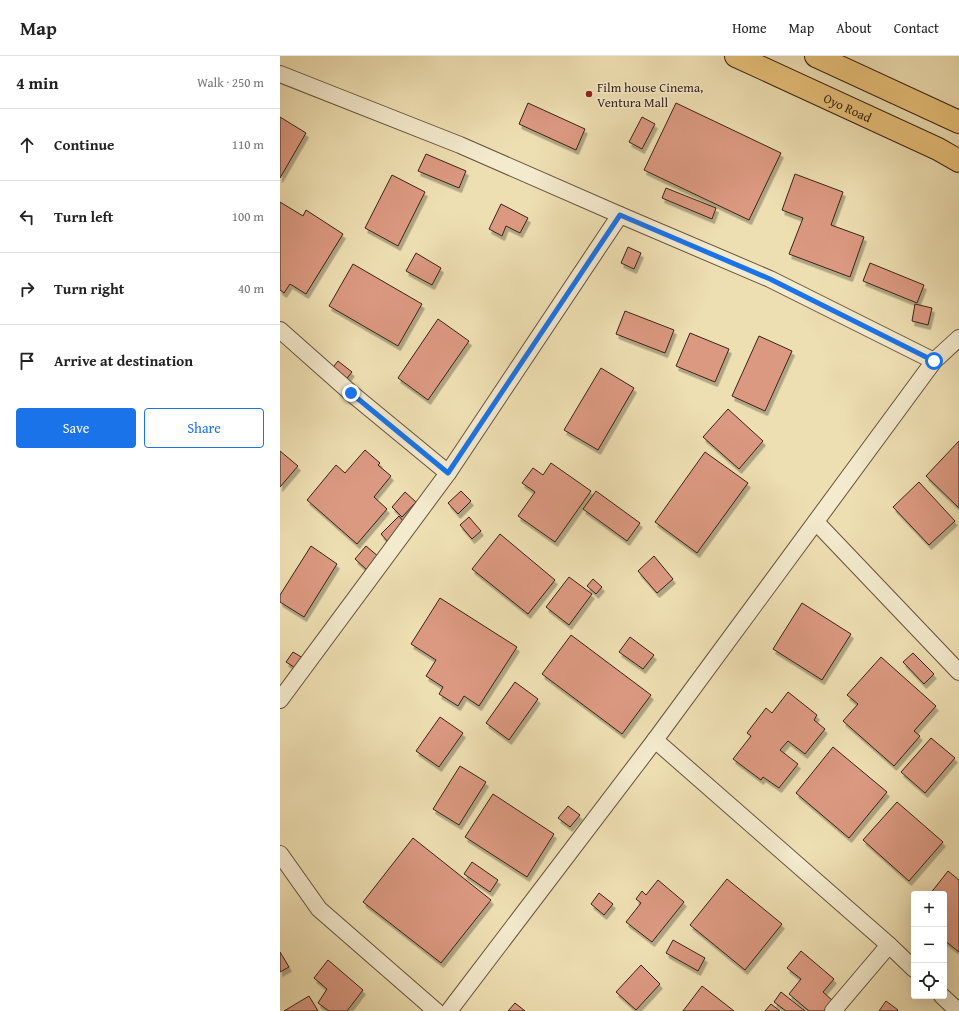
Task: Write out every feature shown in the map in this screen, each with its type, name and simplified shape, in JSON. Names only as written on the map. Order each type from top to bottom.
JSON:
[{"type":"main road","name":"Oyo Road","points":[[736,56],[938,149],[959,161]]},
{"type":"main road","points":[[816,56],[959,122]]},
{"type":"street","points":[[280,74],[460,145],[770,279],[934,361]]},
{"type":"street","points":[[280,700],[448,473],[620,215]]},
{"type":"street","points":[[280,330],[351,393],[448,473]]},
{"type":"street","points":[[449,1011],[655,740],[934,361],[959,338]]},
{"type":"street","points":[[816,522],[959,672]]},
{"type":"street","points":[[655,740],[889,945],[911,966]]},
{"type":"street","points":[[280,854],[319,909],[436,1011]]},
{"type":"street","points":[[833,1011],[889,945]]},
{"type":"street","points":[[945,999],[958,1011]]},
{"type":"building","points":[[528,103],[585,129],[576,150],[519,124]]},
{"type":"building","points":[[676,103],[781,153],[749,220],[644,170]]},
{"type":"building","points":[[280,117],[306,133],[280,178]]},
{"type":"building","points":[[642,117],[655,124],[642,149],[629,142]]},
{"type":"building","points":[[426,154],[466,171],[459,188],[418,171]]},
{"type":"building","points":[[795,174],[843,192],[831,225],[864,237],[850,277],[789,254],[803,218],[782,210]]},
{"type":"building","points":[[392,175],[425,192],[398,246],[365,228]]},
{"type":"building","points":[[666,188],[716,208],[712,219],[662,198]]},
{"type":"building","points":[[280,202],[303,216],[306,210],[343,234],[306,294],[290,284],[284,293],[280,290]]},
{"type":"building","points":[[501,204],[528,218],[520,233],[506,226],[502,236],[489,229]]},
{"type":"building","points":[[628,247],[641,253],[634,269],[621,263]]},
{"type":"building","points":[[416,253],[441,268],[432,285],[406,271]]},
{"type":"building","points":[[870,263],[924,285],[917,303],[863,281]]},
{"type":"building","points":[[353,264],[422,304],[398,346],[329,306]]},
{"type":"building","points":[[915,304],[932,308],[928,325],[912,321]]},
{"type":"building","points":[[625,311],[674,330],[665,353],[616,334]]},
{"type":"building","points":[[438,319],[469,341],[428,400],[398,378]]},
{"type":"building","points":[[690,333],[729,349],[715,382],[676,366]]},
{"type":"building","points":[[759,336],[792,351],[765,411],[732,396]]},
{"type":"building","points":[[338,361],[352,372],[344,382],[330,371]]},
{"type":"building","points":[[601,368],[634,388],[598,450],[564,430]]},
{"type":"building","points":[[728,409],[763,441],[739,469],[703,437]]},
{"type":"building","points":[[959,441],[959,508],[926,476]]},
{"type":"building","points":[[365,450],[380,463],[378,465],[391,476],[374,497],[387,509],[357,544],[307,500],[336,465],[345,473]]},
{"type":"building","points":[[280,451],[298,466],[280,487]]},
{"type":"building","points":[[705,452],[748,483],[697,553],[655,522]]},
{"type":"building","points":[[551,463],[591,491],[555,542],[518,516],[535,492],[522,483],[533,468],[543,475]]},
{"type":"building","points":[[919,482],[955,521],[929,545],[893,507]]},
{"type":"building","points":[[461,491],[471,501],[458,514],[448,503]]},
{"type":"building","points":[[596,491],[640,523],[627,541],[583,509]]},
{"type":"building","points":[[405,492],[416,502],[402,517],[392,507]]},
{"type":"building","points":[[399,516],[407,526],[389,543],[381,534]]},
{"type":"building","points":[[469,517],[481,531],[472,539],[460,525]]},
{"type":"building","points":[[500,534],[555,580],[528,614],[472,569]]},
{"type":"building","points":[[311,546],[337,564],[304,617],[280,602],[280,595]]},
{"type":"building","points":[[366,546],[379,557],[367,570],[355,559]]},
{"type":"building","points":[[654,556],[673,579],[657,593],[638,571]]},
{"type":"building","points":[[569,577],[592,594],[569,625],[546,607]]},
{"type":"building","points":[[593,579],[602,587],[596,594],[587,586]]},
{"type":"building","points":[[440,598],[517,647],[479,706],[464,696],[458,706],[439,694],[443,687],[426,676],[436,660],[411,644]]},
{"type":"building","points":[[802,603],[851,634],[822,680],[773,649]]},
{"type":"building","points":[[571,635],[651,695],[622,734],[542,674]]},
{"type":"building","points":[[630,637],[654,655],[643,669],[619,652]]},
{"type":"building","points":[[293,652],[303,658],[297,669],[286,662]]},
{"type":"building","points":[[913,653],[934,674],[924,684],[903,662]]},
{"type":"building","points":[[881,657],[936,706],[914,731],[920,736],[894,766],[843,721],[858,704],[847,695]]},
{"type":"building","points":[[515,682],[538,699],[509,740],[486,723]]},
{"type":"building","points":[[788,692],[817,715],[814,720],[825,729],[805,754],[788,741],[780,750],[798,764],[779,788],[763,777],[761,780],[733,759],[751,736],[747,733],[766,708],[772,713]]},
{"type":"building","points":[[440,717],[463,733],[439,767],[416,751]]},
{"type":"building","points":[[931,738],[955,758],[925,793],[901,772]]},
{"type":"building","points":[[833,747],[887,792],[849,838],[796,793]]},
{"type":"building","points":[[460,766],[486,782],[459,825],[433,809]]},
{"type":"building","points":[[493,794],[554,834],[527,877],[465,837]]},
{"type":"building","points":[[897,802],[943,842],[909,881],[863,840]]},
{"type":"building","points":[[568,806],[580,815],[570,827],[558,818]]},
{"type":"building","points":[[413,838],[491,900],[441,963],[363,902]]},
{"type":"building","points":[[472,862],[498,880],[490,892],[464,874]]},
{"type":"building","points":[[948,871],[959,880],[959,952],[947,942],[947,891],[932,891]]},
{"type":"building","points":[[727,879],[782,924],[745,970],[690,925]]},
{"type":"building","points":[[658,880],[684,902],[652,942],[626,922],[641,903],[636,899],[642,891],[646,895]]},
{"type":"building","points":[[599,893],[613,904],[604,915],[591,904]]},
{"type":"building","points":[[673,940],[705,958],[698,971],[666,953]]},
{"type":"building","points":[[801,951],[834,979],[823,992],[833,1001],[825,1011],[809,1011],[789,994],[801,979],[787,968]]},
{"type":"building","points":[[280,952],[289,967],[280,972]]},
{"type":"building","points":[[328,960],[363,990],[347,1011],[329,1011],[318,1003],[327,989],[314,978]]},
{"type":"building","points":[[641,965],[660,984],[636,1010],[616,992]]},
{"type":"building","points":[[702,986],[734,1011],[683,1011]]},
{"type":"building","points":[[781,992],[805,1011],[786,1011],[774,1002]]},
{"type":"building","points":[[309,996],[318,1011],[284,1011]]},
{"type":"building","points":[[886,1001],[898,1010],[879,1011]]},
{"type":"building","points":[[515,1003],[525,1011],[508,1011]]},
{"type":"building","points":[[771,1004],[780,1011],[765,1011]]},
{"type":"place","name":"Film house Cinema, Ventura Mall","points":[[589,94]]},
{"type":"route","points":[[351,393],[448,473],[620,215],[770,279],[934,361]]}]
